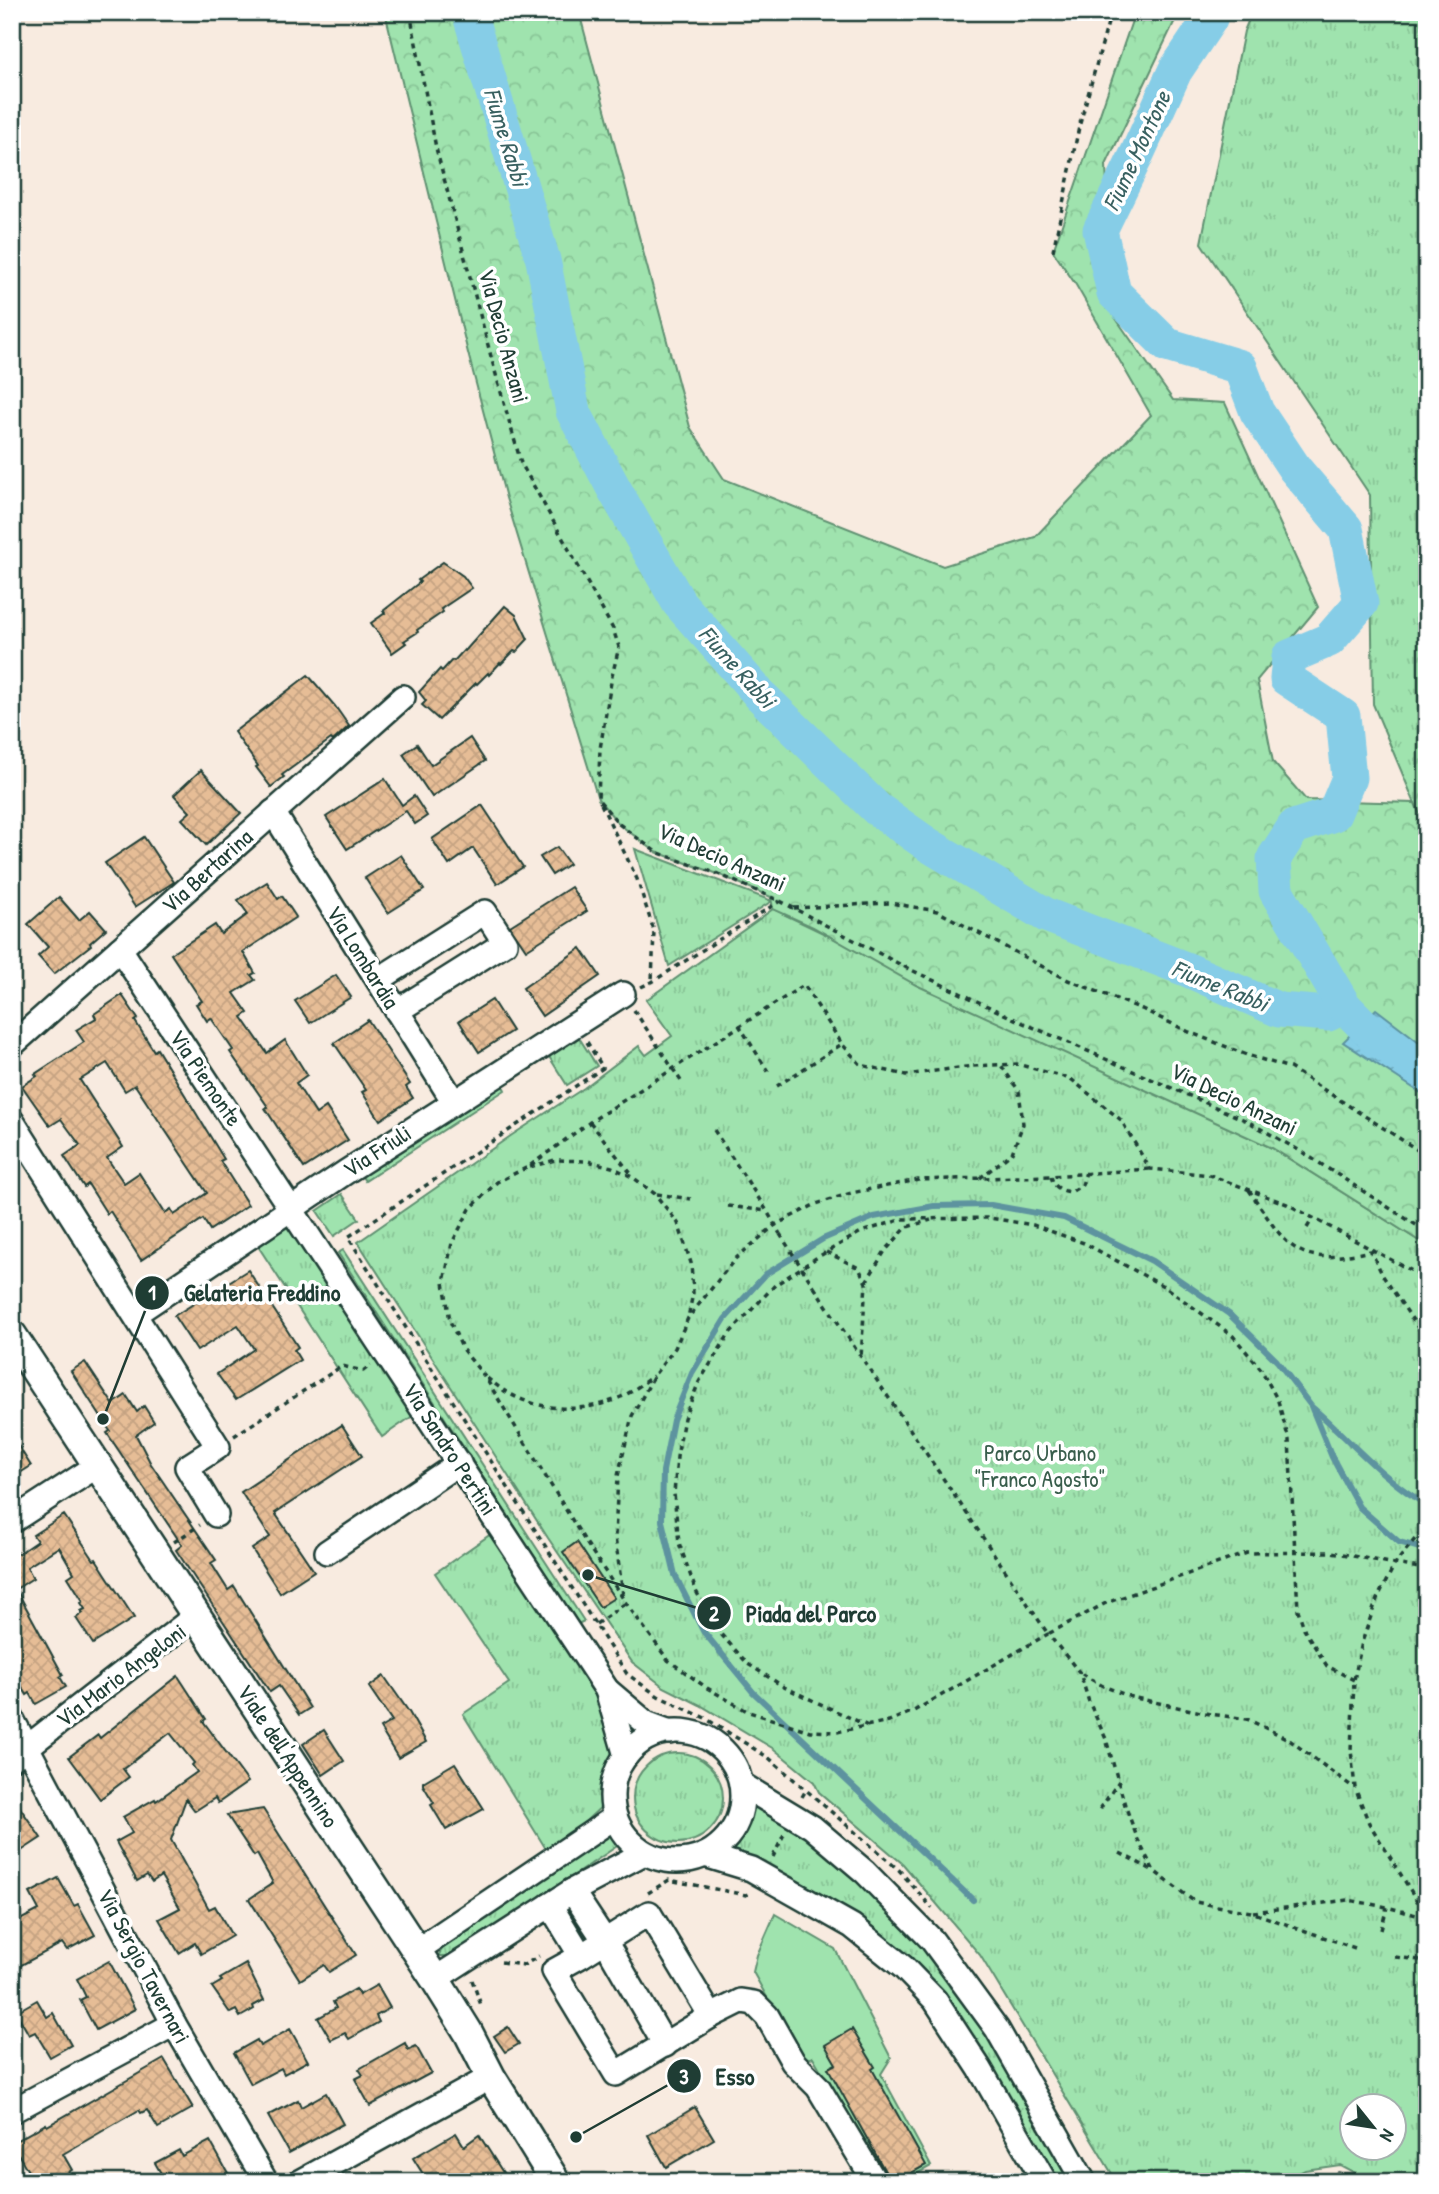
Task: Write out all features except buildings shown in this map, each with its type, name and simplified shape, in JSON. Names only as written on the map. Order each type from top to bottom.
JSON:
[{"type":"main road","name":"Viale dell'Appennino","points":[[12,1335],[435,1979],[556,2182]]},
{"type":"street","name":"Via Bertarina","points":[[12,1045],[402,697]]},
{"type":"street","name":"Via Lombardia","points":[[273,812],[454,1102]]},
{"type":"street","points":[[378,980],[485,912],[505,943],[397,1011]]},
{"type":"street","name":"Via Piemonte","points":[[120,950],[292,1208]]},
{"type":"street","name":"Via Friuli","points":[[135,1314],[292,1208],[623,993]]},
{"type":"street","points":[[12,1121],[218,1447],[187,1467],[216,1514]]},
{"type":"street","name":"Via Sandro Pertini","points":[[292,1208],[607,1690],[646,1723],[670,1732]]},
{"type":"street","points":[[327,1552],[459,1463]]},
{"type":"street","points":[[12,1521],[89,1471],[99,1468]]},
{"type":"street","name":"Via Mario Angeloni","points":[[20,1753],[184,1625],[197,1618]]},
{"type":"street","name":"Via Sandro Pertini","points":[[607,1690],[626,1756]]},
{"type":"street","name":"Via Sergio Tavernari","points":[[12,1719],[20,1753],[266,2182]]},
{"type":"street","points":[[670,1732],[689,1732],[707,1739],[723,1750],[734,1766],[741,1784],[741,1805],[735,1825],[722,1843],[705,1855],[684,1861],[664,1861],[644,1853],[632,1844],[615,1817],[611,1796],[615,1775],[626,1756],[638,1744],[653,1736],[670,1732]]},
{"type":"street","points":[[741,1784],[812,1827],[865,1872],[932,1940],[996,2029],[1084,2182]]},
{"type":"street","points":[[416,1951],[615,1817]]},
{"type":"street","points":[[435,1979],[572,1891],[644,1853]]},
{"type":"street","points":[[705,1855],[751,1869],[852,1926],[903,1967],[935,2000],[980,2069],[1045,2182]]},
{"type":"street","points":[[572,1891],[605,1941],[665,2045]]},
{"type":"street","points":[[550,1905],[575,1947]]},
{"type":"street","points":[[711,2016],[649,1913],[605,1941],[575,1947],[554,1971],[616,2074],[711,2016],[741,2001],[754,2003],[767,2016],[793,2062],[818,2087],[875,2182]]},
{"type":"street","points":[[12,2111],[174,2024]]},
{"type":"street","points":[[300,2182],[491,2077]]},
{"type":"path","name":"Via Decio Anzani","points":[[410,12],[436,148],[522,463],[613,629],[619,647],[600,748],[598,799],[619,824],[656,852],[718,874],[780,901],[903,966],[1019,1021],[1247,1121],[1302,1152],[1427,1232]]},
{"type":"path","points":[[1053,251],[1079,127],[1111,12]]},
{"type":"path","points":[[598,799],[637,878],[654,931],[652,982]]},
{"type":"path","points":[[683,1084],[623,993],[652,982],[780,901]]},
{"type":"path","points":[[792,908],[890,903],[937,911],[1068,980],[1142,1009],[1224,1046],[1290,1068],[1427,1156]]},
{"type":"path","points":[[1150,1169],[1121,1120],[1070,1079],[1017,1064],[973,1066],[906,1075],[861,1065],[842,1044],[804,985],[590,1122],[528,1167],[497,1182],[470,1209],[452,1242],[444,1282],[450,1321],[463,1350],[485,1377],[572,1520],[626,1603],[668,1660],[707,1688],[749,1712],[810,1731],[837,1731],[868,1726],[914,1711],[1106,1603],[1247,1553],[1332,1552],[1427,1569]]},
{"type":"path","points":[[575,1023],[603,1068],[348,1237],[627,1674],[658,1696],[705,1718],[769,1758],[899,1870],[934,1910]]},
{"type":"path","points":[[739,1025],[769,1073]]},
{"type":"path","points":[[778,1086],[842,1044]]},
{"type":"path","points":[[980,1178],[1012,1153],[1023,1124],[1018,1091],[1000,1064]]},
{"type":"path","points":[[590,1122],[635,1178],[655,1194],[678,1223],[691,1263],[693,1293],[688,1318],[675,1348],[655,1374],[632,1416],[618,1476],[615,1537],[623,1598]]},
{"type":"path","points":[[714,1130],[861,1358],[1048,1634],[1080,1673],[1103,1686],[1131,1696],[1210,1714],[1247,1719],[1288,1740],[1354,1788]]},
{"type":"path","points":[[528,1167],[555,1160],[588,1161],[612,1167],[635,1178]]},
{"type":"path","points":[[688,1318],[735,1259],[775,1225],[816,1203],[851,1193],[918,1181],[1051,1176],[1086,1172],[1150,1169],[1210,1175],[1287,1203],[1371,1251],[1427,1279]]},
{"type":"path","points":[[1051,1176],[1059,1189],[1071,1192],[1082,1185],[1086,1172]]},
{"type":"path","points":[[1248,1188],[1279,1234],[1296,1249],[1315,1257],[1342,1257],[1371,1251]]},
{"type":"path","points":[[655,1194],[691,1199]]},
{"type":"path","points":[[728,1206],[768,1211]]},
{"type":"path","points":[[1307,1228],[1313,1217]]},
{"type":"path","points":[[861,1358],[866,1283],[885,1251],[907,1227],[937,1218]]},
{"type":"path","points":[[868,1726],[784,1687],[748,1664],[718,1631],[696,1591],[680,1543],[674,1494],[684,1418],[699,1382],[729,1334],[775,1285],[825,1252],[861,1232],[904,1219],[990,1218],[1033,1225],[1084,1243],[1165,1287],[1233,1336],[1261,1369],[1278,1401],[1289,1440],[1298,1611],[1305,1631],[1327,1666],[1354,1680]]},
{"type":"path","points":[[1371,1251],[1383,1276],[1427,1341]]},
{"type":"path","points":[[825,1252],[859,1268],[866,1283]]},
{"type":"path","points":[[218,1447],[342,1366],[363,1371],[388,1354]]},
{"type":"path","points":[[485,1377],[510,1394],[546,1407],[568,1409],[590,1407],[622,1397],[655,1374]]},
{"type":"path","points":[[156,1554],[216,1514]]},
{"type":"path","points":[[1427,1524],[1395,1564],[1377,1599],[1362,1642],[1354,1680],[1352,1750],[1354,1788],[1369,1823],[1427,1918]]},
{"type":"path","points":[[595,1625],[626,1603]]},
{"type":"path","points":[[1080,1673],[1089,1702],[1106,1739],[1132,1822],[1154,1871]]},
{"type":"path","points":[[1100,1809],[1119,1781]]},
{"type":"path","points":[[648,1893],[669,1880],[746,1895],[757,1888],[806,1790]]},
{"type":"path","points":[[1125,1824],[1132,1822]]},
{"type":"path","points":[[1120,1853],[1154,1871],[1195,1902],[1251,1912],[1356,1948]]},
{"type":"path","points":[[1251,1912],[1348,1900],[1427,1918]]},
{"type":"path","points":[[1381,1930],[1387,1907]]},
{"type":"path","points":[[493,1963],[524,1965],[575,1947]]},
{"type":"path","points":[[1395,1957],[1427,1961]]},
{"type":"path","points":[[468,2032],[486,2019],[472,1978]]},
{"type":"path","points":[[1307,2182],[1339,2173],[1360,2182]]},
{"type":"green space","points":[[385,12],[579,12],[690,427],[724,479],[943,566],[1035,537],[1151,415],[1076,285],[1053,251],[1135,12],[1179,12],[1106,165],[1112,313],[1173,400],[1225,403],[1318,607],[1257,680],[1273,762],[1306,800],[1415,803],[1427,832],[1427,1246],[1272,1148],[916,985],[813,927],[773,909],[771,897],[718,874],[656,852],[619,824],[598,799],[506,498]]},
{"type":"green space","points":[[1252,12],[1427,12],[1427,832],[1373,704],[1370,495],[1201,243],[1244,31]]},
{"type":"green space","points":[[635,849],[772,901],[669,966]]},
{"type":"green space","name":"Parco Urbano \"Franco Agosto\"","points":[[773,909],[1272,1148],[1427,1246],[1427,2182],[1372,2182],[1340,2165],[1305,2170],[1282,2182],[1117,2182],[980,1955],[903,1864],[819,1792],[814,1782],[774,1749],[664,1687],[632,1662],[548,1538],[358,1242],[584,1088],[639,1046],[646,1055],[672,1036],[646,1000]]},
{"type":"green space","points":[[578,1036],[597,1066],[567,1085],[548,1055]]},
{"type":"green space","points":[[502,1084],[505,1090],[365,1181],[361,1175]]},
{"type":"green space","points":[[342,1194],[359,1219],[334,1236],[317,1211]]},
{"type":"green space","points":[[284,1225],[293,1226],[417,1413],[382,1437],[256,1243]]},
{"type":"green space","points":[[343,1250],[584,1621],[578,1624],[338,1253]]},
{"type":"green space","points":[[491,1534],[602,1705],[614,1749],[603,1805],[573,1833],[546,1849],[463,1714],[509,1683],[435,1573]]},
{"type":"green space","points":[[669,1753],[687,1753],[703,1760],[716,1773],[723,1789],[723,1807],[716,1823],[703,1836],[687,1843],[669,1843],[653,1836],[640,1823],[633,1807],[633,1789],[640,1773],[653,1760]]},
{"type":"green space","points":[[748,1798],[854,1868],[958,1987],[1079,2182],[1053,2182],[929,1981],[722,1853],[744,1820]]},
{"type":"green space","points":[[613,1833],[622,1835],[620,1844],[456,1956],[438,1956],[444,1946]]},
{"type":"green space","points":[[775,1914],[835,1949],[891,2058],[881,2074],[931,2166],[902,2182],[886,2182],[813,2057],[802,2061],[753,1972],[757,1955]]},
{"type":"water","points":[[1376,1009],[1427,1048],[1427,1097],[1343,1042]]},
{"type":"waterway","name":"Fiume Rabbi","points":[[469,12],[543,260],[573,411],[679,603],[760,695],[877,809],[927,844],[1046,915],[1188,970],[1279,1010],[1328,1014],[1344,1006]]},
{"type":"waterway","name":"Fiume Montone","points":[[1212,12],[1175,71],[1100,230],[1114,293],[1167,345],[1240,367],[1257,412],[1295,469],[1346,529],[1361,603],[1329,640],[1289,657],[1287,679],[1343,716],[1349,778],[1334,814],[1294,827],[1274,858],[1276,891],[1344,1006],[1376,1038],[1427,1073]]},
{"type":"waterway","points":[[973,1900],[753,1692],[703,1631],[675,1575],[662,1521],[663,1471],[673,1420],[692,1373],[725,1319],[766,1274],[823,1239],[874,1217],[934,1206],[991,1205],[1064,1218],[1152,1261],[1229,1314],[1277,1361],[1311,1406],[1332,1457],[1359,1507],[1399,1542],[1427,1550]]},
{"type":"waterway","points":[[1313,1408],[1381,1472],[1427,1505]]},
{"type":"place","name":"Gelateria Freddino","points":[[103,1419]]},
{"type":"place","name":"Piada del Parco","points":[[588,1575]]},
{"type":"place","name":"Esso","points":[[576,2137]]}]
